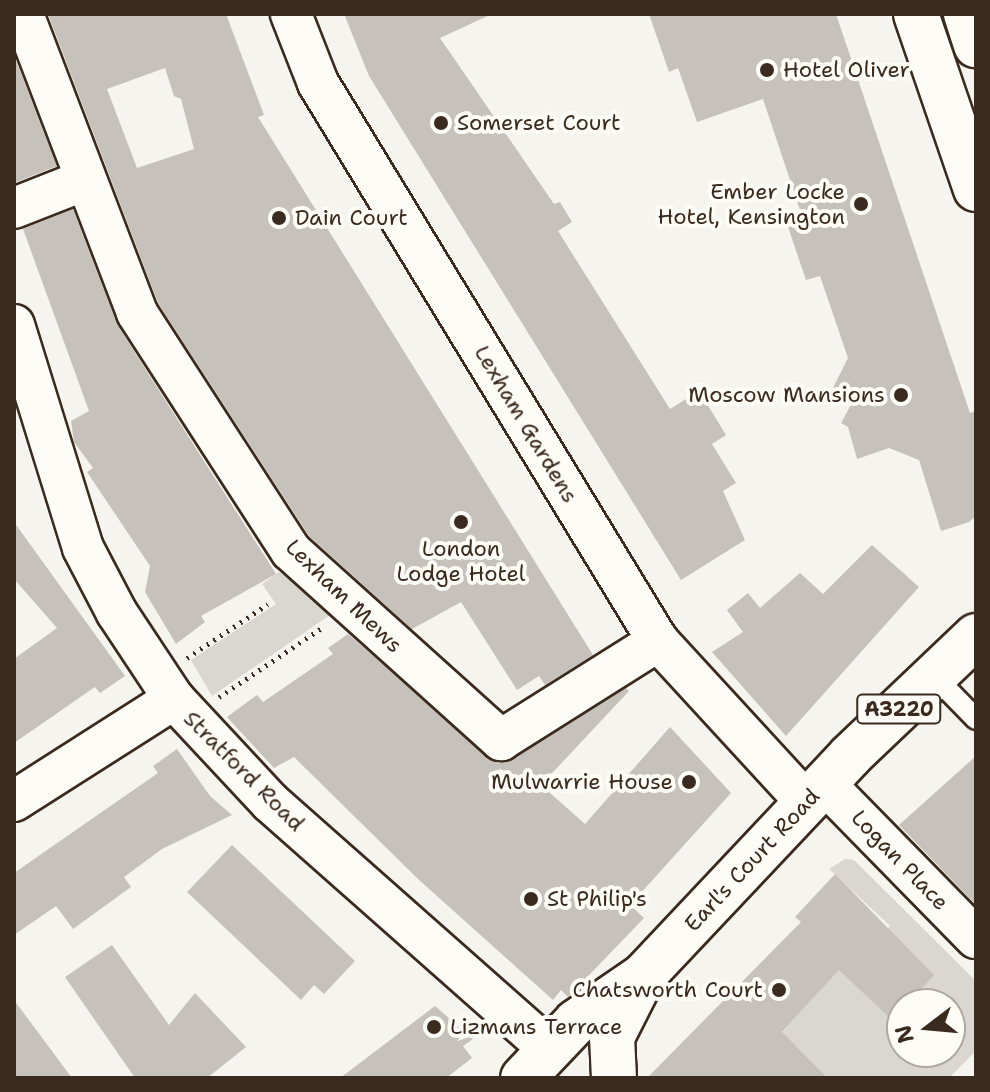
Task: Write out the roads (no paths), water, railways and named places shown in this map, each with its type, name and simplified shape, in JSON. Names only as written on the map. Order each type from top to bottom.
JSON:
[{"type":"main road","points":[[916,14],[976,189]]},
{"type":"main road","points":[[966,14],[976,45]]},
{"type":"main road","name":"Earl's Court Road","points":[[536,1064],[585,1015],[643,976],[815,792],[976,636]]},
{"type":"main road","name":"A3220","points":[[614,1078],[612,1037],[643,976]]},
{"type":"street","points":[[14,208],[85,180],[23,14]]},
{"type":"street","name":"Lexham Gardens","points":[[291,14],[318,83],[658,641],[815,792]]},
{"type":"street","name":"Lexham Mews","points":[[85,180],[137,313],[291,551],[501,740],[658,641]]},
{"type":"street","name":"Stratford Road","points":[[14,325],[83,548],[174,697],[270,802],[536,1064]]},
{"type":"street","points":[[14,801],[174,697]]},
{"type":"street","name":"Logan Place","points":[[815,792],[976,938]]},
{"type":"lane","points":[[934,676],[976,719]]},
{"type":"place","name":"Hotel Oliver","points":[[767,70]]},
{"type":"place","name":"Somerset Court","points":[[441,123]]},
{"type":"place","name":"Ember Locke Hotel, Kensington","points":[[861,204]]},
{"type":"place","name":"Dain Court","points":[[279,218]]},
{"type":"place","name":"Moscow Mansions","points":[[901,395]]},
{"type":"place","name":"London Lodge Hotel","points":[[461,522]]},
{"type":"place","name":"Mulwarrie House","points":[[689,782]]},
{"type":"place","name":"St Philip's","points":[[531,899]]},
{"type":"place","name":"Chatsworth Court","points":[[779,990]]},
{"type":"place","name":"Lizmans Terrace","points":[[434,1027]]}]
